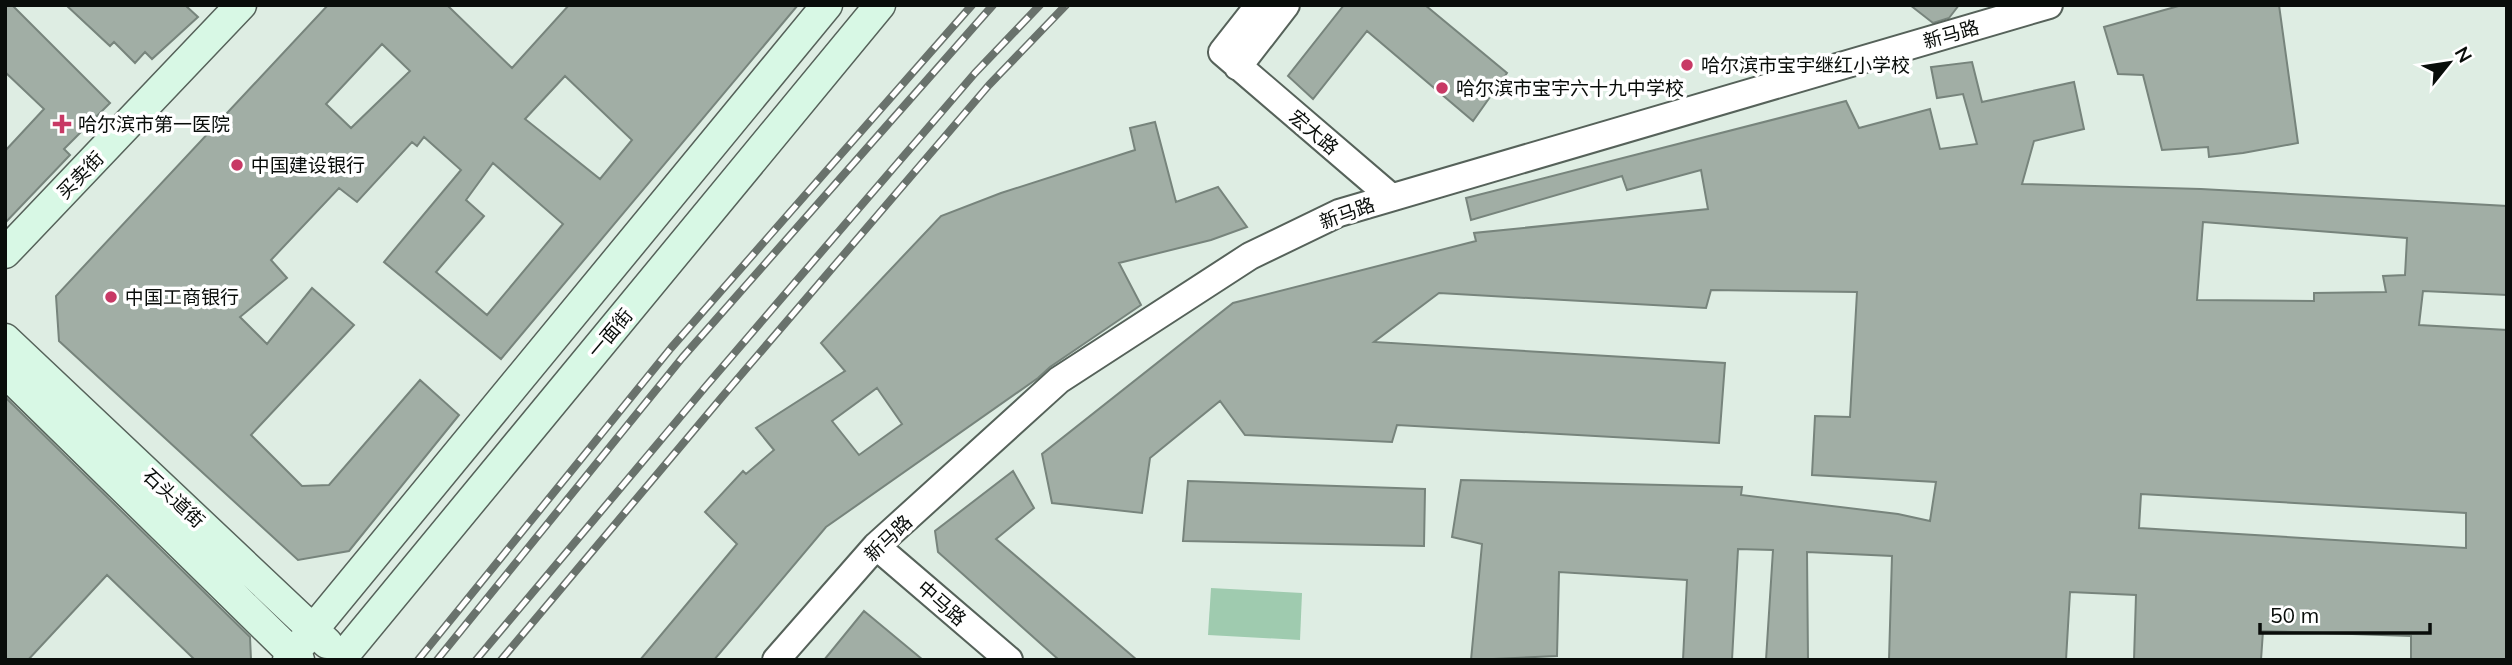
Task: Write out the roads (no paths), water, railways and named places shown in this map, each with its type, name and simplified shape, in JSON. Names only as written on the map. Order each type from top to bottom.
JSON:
[{"type":"main road","name":"买卖街","points":[[5,253],[242,5]]},
{"type":"main road","points":[[293,658],[313,629],[827,5]]},
{"type":"main road","name":"一面街","points":[[343,659],[880,5]]},
{"type":"main road","name":"石头道街","points":[[5,339],[343,659]]},
{"type":"main road","name":"石头道街","points":[[5,372],[293,658]]},
{"type":"street","points":[[1259,5],[1222,52],[1238,67],[1286,5]]},
{"type":"street","name":"新马路","points":[[776,660],[876,546],[1059,380],[1250,256],[1339,213],[2049,5]]},
{"type":"street","name":"宏大路","points":[[1238,67],[1391,197]]},
{"type":"street","name":"中马路","points":[[876,546],[1009,660]]},
{"type":"railway","points":[[418,660],[671,348],[972,5]]},
{"type":"railway","points":[[437,660],[682,358],[993,5]]},
{"type":"railway","points":[[476,660],[707,385],[975,73],[1040,5]]},
{"type":"railway","points":[[501,660],[989,85],[1066,5]]},
{"type":"place","name":"哈尔滨市宝宇继红小学校","points":[[1687,65]]},
{"type":"place","name":"哈尔滨市宝宇六十九中学校","points":[[1442,88]]},
{"type":"place","name":"哈尔滨市第一医院","points":[[62,124]]},
{"type":"place","name":"中国建设银行","points":[[237,165]]},
{"type":"place","name":"中国工商银行","points":[[111,297]]}]
